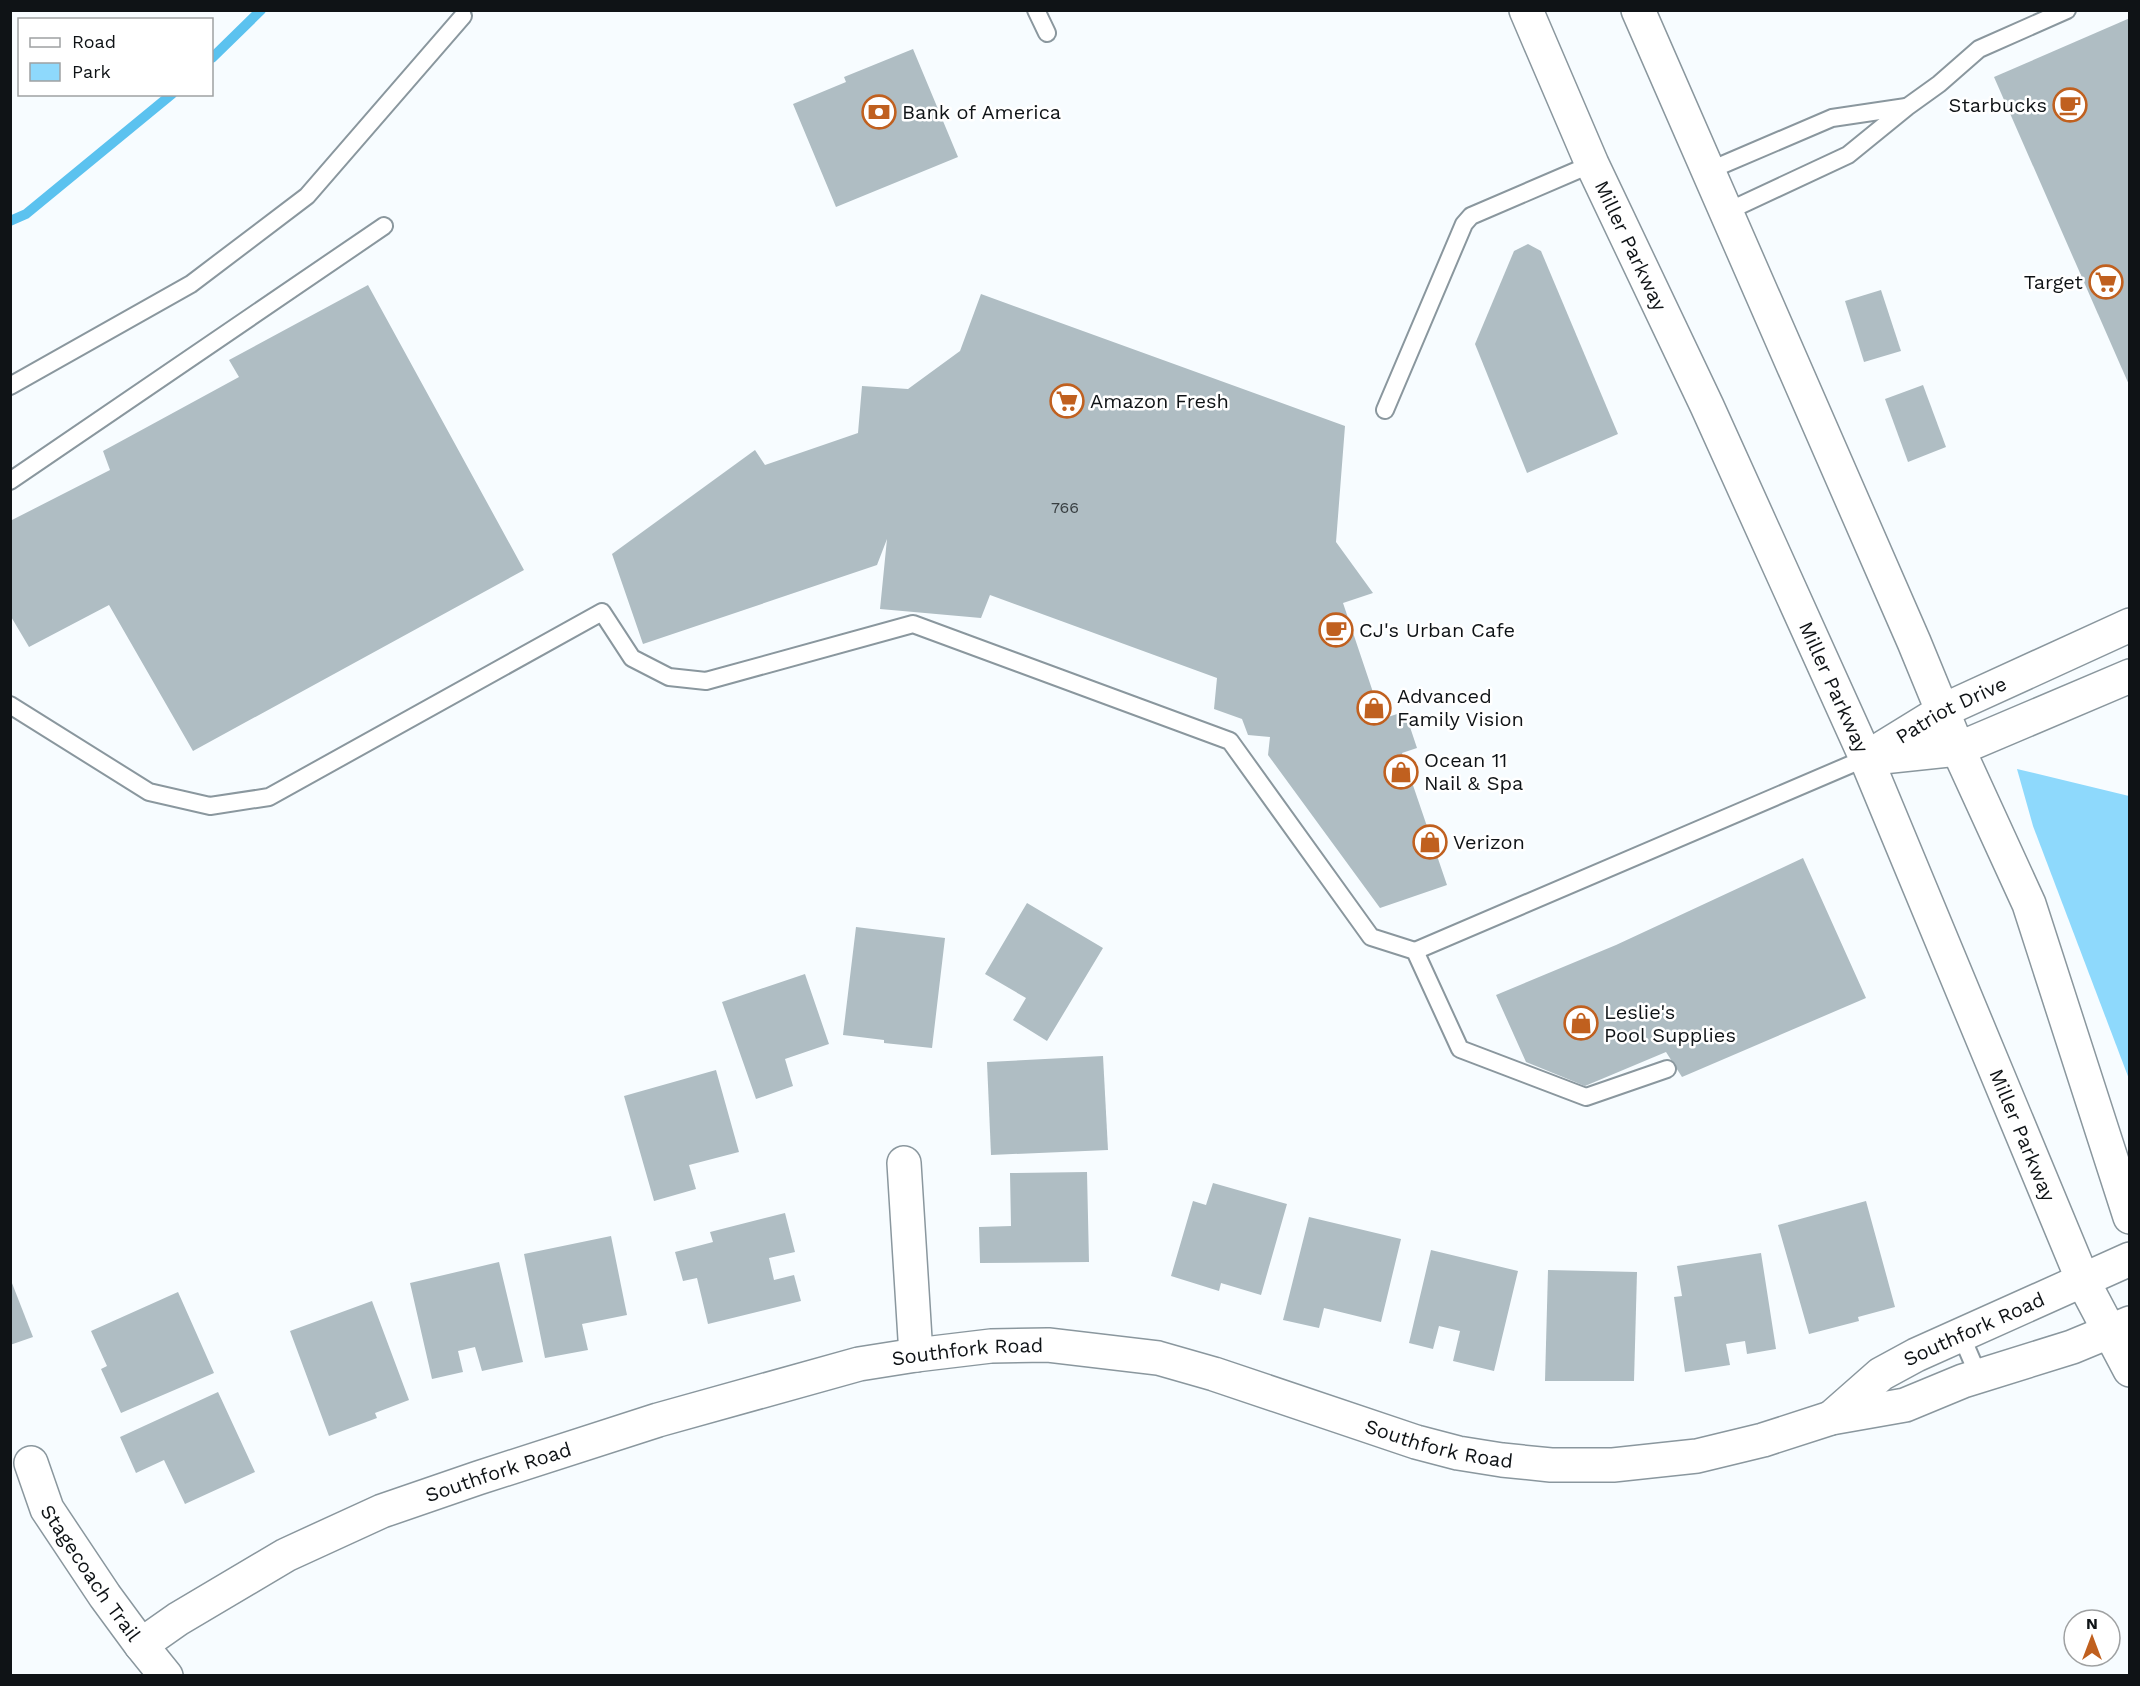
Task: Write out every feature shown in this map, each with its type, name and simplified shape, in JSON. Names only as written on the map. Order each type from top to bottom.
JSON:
[{"type":"street","name":"Miller Parkway","points":[[1526,10],[1592,164],[1707,405],[1866,758],[2083,1280],[2119,1327],[2130,1370]]},
{"type":"street","points":[[1638,10],[1944,710],[1958,749],[2029,904],[2130,1217]]},
{"type":"street","name":"Patriot Drive","points":[[1866,758],[1944,710],[2130,625]]},
{"type":"street","name":"Patriot Drive","points":[[1866,758],[1958,749],[2130,676]]},
{"type":"street","points":[[903,1163],[916,1355]]},
{"type":"street","name":"Southfork Road","points":[[1831,1418],[1881,1374],[1916,1355],[2130,1259]]},
{"type":"street","name":"Southfork Road","points":[[141,1645],[177,1619],[286,1555],[382,1511],[658,1420],[859,1364],[991,1346],[1048,1345],[1158,1358],[1214,1374],[1416,1442],[1480,1456],[1551,1465],[1613,1465],[1696,1456],[1763,1440],[1831,1418],[1905,1405],[1963,1381],[2072,1347],[2119,1327]]},
{"type":"street","name":"Stagecoach Trail","points":[[31,1463],[47,1509],[141,1645],[166,1676]]},
{"type":"lane","points":[[1036,10],[1047,33]]},
{"type":"lane","points":[[1726,212],[1848,155],[1939,84],[1979,49],[2067,10]]},
{"type":"lane","points":[[10,386],[191,284],[307,196],[463,16]]},
{"type":"lane","points":[[1708,171],[1832,118],[1907,107]]},
{"type":"lane","points":[[1385,410],[1464,224],[1471,216],[1592,164]]},
{"type":"lane","points":[[10,481],[384,226]]},
{"type":"lane","points":[[10,705],[149,792],[210,806],[269,796],[602,612],[632,658],[669,677],[706,681],[913,624],[1230,741],[1371,937],[1416,951],[1866,758]]},
{"type":"lane","points":[[1416,951],[1460,1049],[1586,1097],[1667,1068]]},
{"type":"lane","points":[[1961,1335],[1979,1377]]},
{"type":"green space","points":[[2017,769],[2129,796],[2129,1079],[2033,826]]},
{"type":"building","name":"Target","points":[[2130,18],[2130,387],[1994,77]]},
{"type":"building","points":[[913,49],[958,157],[836,207],[793,104],[846,82],[844,77]]},
{"type":"building","points":[[1528,244],[1541,251],[1618,434],[1527,473],[1475,344],[1514,251]]},
{"type":"building","points":[[368,285],[524,570],[193,751],[109,605],[29,647],[10,615],[10,521],[110,470],[103,451],[239,377],[229,360]]},
{"type":"building","points":[[1881,290],[1901,351],[1864,362],[1845,301]]},
{"type":"building","points":[[981,294],[1345,426],[1336,542],[1373,593],[1343,603],[1382,719],[1400,713],[1410,727],[1417,748],[1402,753],[1447,885],[1380,908],[1268,755],[1270,737],[1248,735],[1242,719],[1214,709],[1217,678],[990,595],[981,618],[880,609],[887,539],[877,565],[643,644],[612,554],[755,450],[765,465],[858,433],[862,386],[908,389],[960,351]]},
{"type":"building","points":[[1923,385],[1946,447],[1908,462],[1885,399]]},
{"type":"building","points":[[1803,858],[1866,998],[1682,1077],[1666,1052],[1585,1086],[1526,1062],[1496,995],[1616,945]]},
{"type":"building","points":[[1027,903],[1103,948],[1047,1041],[1013,1020],[1026,998],[985,974]]},
{"type":"building","points":[[856,927],[945,938],[932,1048],[884,1043],[884,1040],[843,1035]]},
{"type":"building","points":[[805,974],[829,1044],[785,1059],[793,1086],[756,1099],[722,1002]]},
{"type":"building","points":[[1103,1056],[1108,1150],[991,1155],[987,1062]]},
{"type":"building","points":[[716,1070],[739,1152],[689,1165],[696,1189],[654,1201],[624,1096]]},
{"type":"building","points":[[1087,1172],[1089,1262],[980,1263],[979,1227],[1011,1226],[1010,1173]]},
{"type":"building","points":[[1213,1183],[1287,1204],[1261,1295],[1221,1283],[1219,1291],[1171,1276],[1193,1201],[1206,1205]]},
{"type":"building","points":[[1866,1201],[1895,1307],[1858,1317],[1859,1321],[1809,1334],[1778,1225]]},
{"type":"building","points":[[785,1213],[795,1252],[769,1258],[774,1280],[794,1275],[801,1301],[708,1324],[697,1278],[683,1281],[675,1252],[713,1242],[710,1232]]},
{"type":"building","points":[[1309,1217],[1401,1239],[1381,1322],[1324,1308],[1319,1328],[1283,1320]]},
{"type":"building","points":[[611,1236],[627,1315],[582,1324],[588,1350],[545,1358],[524,1254]]},
{"type":"building","points":[[1431,1250],[1518,1271],[1494,1371],[1453,1361],[1460,1331],[1439,1326],[1433,1349],[1409,1343]]},
{"type":"building","points":[[1761,1253],[1776,1349],[1747,1354],[1745,1341],[1726,1344],[1730,1365],[1685,1372],[1674,1297],[1682,1296],[1677,1266]]},
{"type":"building","points":[[499,1262],[523,1362],[482,1371],[475,1347],[458,1351],[463,1372],[432,1379],[410,1283]]},
{"type":"building","points":[[1548,1270],[1637,1272],[1634,1381],[1545,1381]]},
{"type":"building","points":[[10,1278],[33,1337],[10,1345]]},
{"type":"building","points":[[178,1292],[214,1373],[121,1413],[101,1369],[107,1366],[91,1331]]},
{"type":"building","points":[[372,1301],[409,1400],[375,1413],[377,1418],[329,1436],[290,1331]]},
{"type":"building","points":[[218,1392],[255,1472],[185,1504],[164,1460],[136,1473],[120,1437]]},
{"type":"waterway","points":[[213,57],[261,10]]},
{"type":"waterway","points":[[10,221],[26,214],[170,96]]},
{"type":"place","name":"Starbucks","points":[[2070,105]]},
{"type":"place","name":"Bank of America","points":[[879,112]]},
{"type":"place","name":"Target","points":[[2106,282]]},
{"type":"place","name":"Amazon Fresh","points":[[1067,401]]},
{"type":"place","name":"CJ's Urban Cafe","points":[[1336,630]]},
{"type":"place","name":"Advanced Family Vision","points":[[1374,708]]},
{"type":"place","name":"Ocean 11 Nail & Spa","points":[[1401,772]]},
{"type":"place","name":"Verizon","points":[[1430,842]]},
{"type":"place","name":"Leslie's Pool Supplies","points":[[1581,1023]]}]
